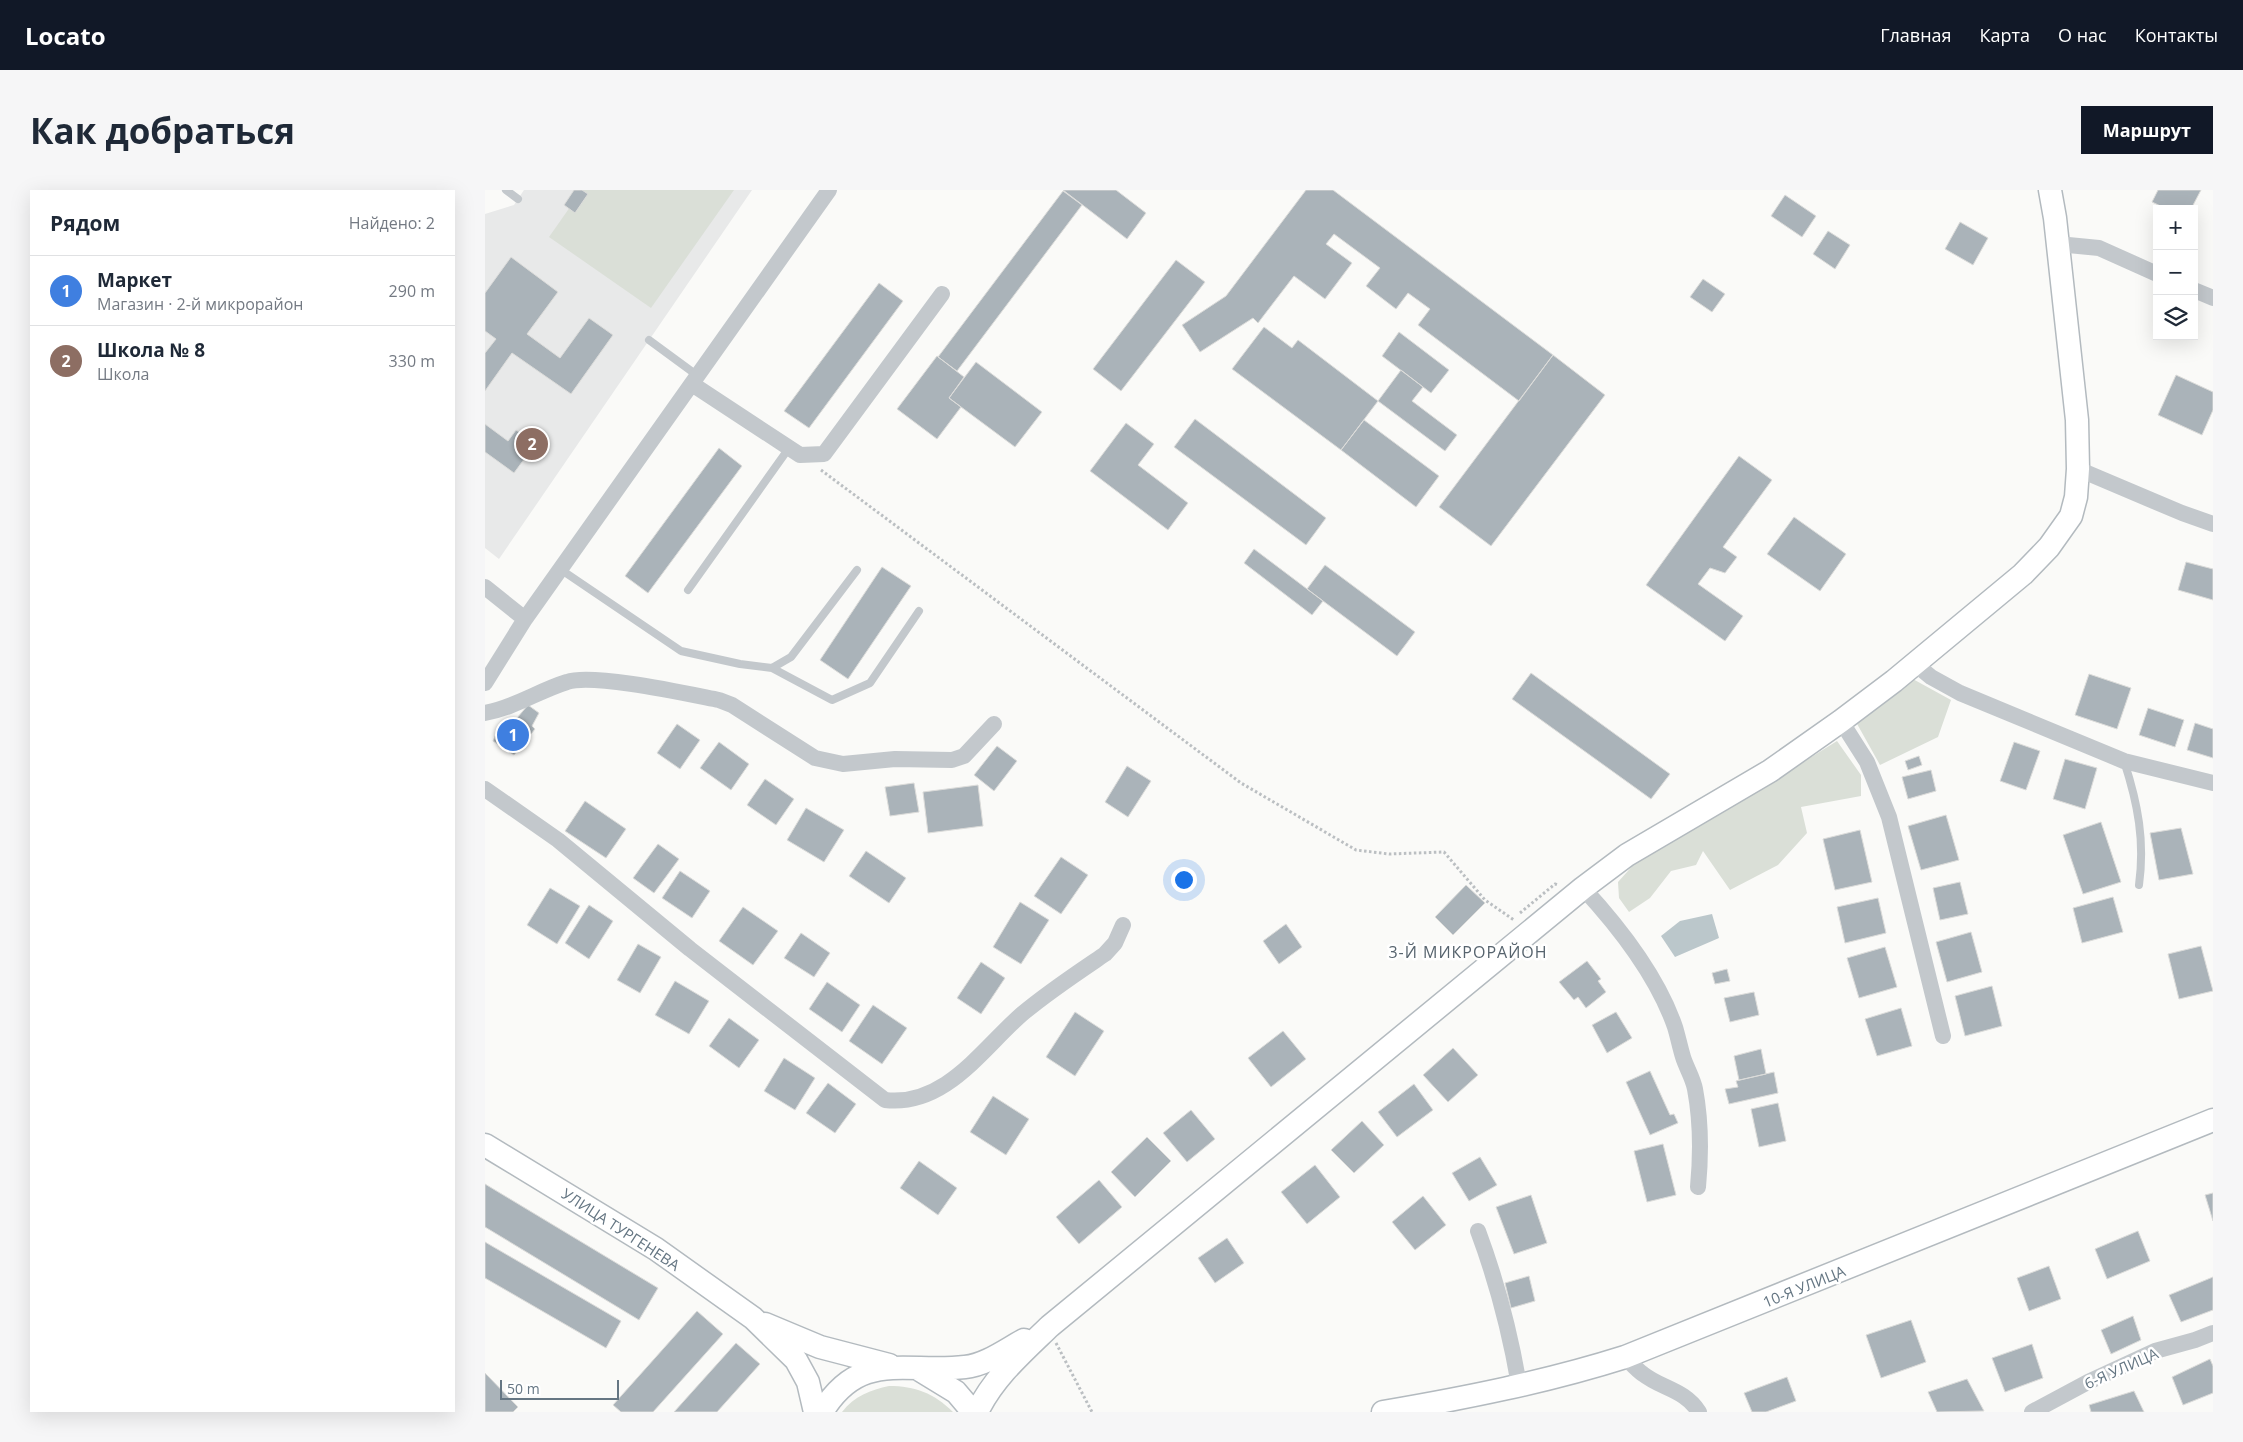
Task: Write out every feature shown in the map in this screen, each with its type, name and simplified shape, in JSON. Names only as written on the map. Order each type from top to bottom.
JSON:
[{"type":"street","points":[[485,683],[525,619],[829,190]]},
{"type":"street","points":[[977,1412],[987,1392],[1011,1364],[1049,1326],[1583,888],[1632,852],[1769,771],[1841,721],[2008,588],[2049,547],[2071,516],[2076,497],[2079,469],[2077,420],[2058,244],[2050,190]]},
{"type":"street","points":[[2058,244],[2099,248],[2153,272]]},
{"type":"street","points":[[2198,292],[2213,298]]},
{"type":"street","points":[[695,380],[794,451],[824,454],[942,294]]},
{"type":"street","points":[[2079,469],[2182,513],[2213,524]]},
{"type":"street","points":[[485,587],[525,619]]},
{"type":"street","points":[[1914,663],[1931,677],[1960,693],[2124,761],[2213,783]]},
{"type":"street","points":[[485,713],[516,705],[567,682],[578,680],[614,682],[719,700],[732,705],[815,758],[843,764],[895,759],[953,760],[964,756],[994,724]]},
{"type":"street","points":[[1841,721],[1867,762],[1889,817],[1943,1036]]},
{"type":"street","points":[[485,789],[557,840],[690,949],[885,1100],[900,1102],[912,1100],[947,1084],[975,1061],[1022,1014],[1105,954],[1115,943],[1123,925]]},
{"type":"street","points":[[1583,888],[1605,912],[1644,966],[1663,1000],[1675,1027],[1683,1056],[1695,1087],[1701,1154],[1699,1187]]},
{"type":"street","name":"10-Я УЛИЦА","points":[[1383,1412],[1519,1385],[1586,1370],[1625,1358],[2213,1120]]},
{"type":"street","name":"УЛИЦА ТУРГЕНЕВА","points":[[485,1145],[656,1249],[753,1318],[796,1360],[808,1382],[815,1412]]},
{"type":"street","points":[[1478,1231],[1504,1307],[1519,1385]]},
{"type":"street","name":"УЛИЦА ТУРГЕНЕВА","points":[[753,1318],[820,1347],[895,1366]]},
{"type":"street","points":[[822,1412],[830,1399],[864,1372],[895,1366],[920,1370],[968,1367],[984,1361],[1049,1326]]},
{"type":"street","name":"6-Я УЛИЦА","points":[[2032,1412],[2088,1382],[2155,1351],[2195,1340],[2213,1332]]},
{"type":"street","points":[[1625,1358],[1644,1375],[1672,1388],[1688,1399],[1699,1412]]},
{"type":"street","points":[[920,1370],[955,1392],[973,1412]]},
{"type":"lane","points":[[506,190],[518,199]]},
{"type":"lane","points":[[649,340],[695,380]]},
{"type":"lane","points":[[688,590],[794,451]]},
{"type":"lane","points":[[561,569],[681,651],[740,664],[772,668],[832,700],[870,683],[919,611]]},
{"type":"lane","points":[[772,668],[791,657],[857,570]]},
{"type":"lane","points":[[2124,761],[2131,781],[2142,839],[2143,857],[2139,886]]},
{"type":"path","points":[[794,451],[1241,782],[1357,850],[1389,854],[1444,852],[1485,900],[1513,920],[1528,905],[1555,884],[1583,888]]},
{"type":"path","points":[[1049,1326],[1057,1347],[1092,1412]]},
{"type":"shaded area","points":[[524,190],[752,190],[499,559],[485,548],[485,214],[514,205]]},
{"type":"shaded area","points":[[582,190],[734,190],[651,308],[549,237]]},
{"type":"shaded area","points":[[1911,678],[1951,700],[1938,737],[1880,765],[1856,722]]},
{"type":"shaded area","points":[[1837,741],[1861,775],[1861,796],[1801,807],[1807,833],[1778,865],[1730,890],[1703,851],[1696,865],[1671,871],[1650,898],[1629,912],[1619,898],[1618,882],[1645,852],[1781,776]]},
{"type":"shaded area","points":[[1712,914],[1719,938],[1675,957],[1661,936],[1680,921]]},
{"type":"shaded area","points":[[889,1386],[907,1387],[924,1392],[939,1400],[953,1412],[842,1412],[863,1394]]},
{"type":"building","points":[[574,190],[582,190],[588,194],[575,213],[564,205]]},
{"type":"building","points":[[1063,190],[1116,190],[1146,213],[1127,239]]},
{"type":"building","points":[[1306,190],[1333,190],[1553,355],[1519,401],[1418,325],[1430,309],[1408,293],[1396,309],[1366,286],[1380,268],[1334,234],[1326,244],[1352,263],[1325,299],[1294,276],[1258,323],[1253,318],[1200,352],[1182,325],[1226,296]]},
{"type":"building","points":[[2158,190],[2201,190],[2193,205],[2158,205],[2152,202]]},
{"type":"building","points":[[1063,191],[1082,205],[957,371],[938,357]]},
{"type":"building","points":[[1785,195],[1816,216],[1802,237],[1771,216]]},
{"type":"building","points":[[1960,222],[1988,238],[1973,265],[1945,249]]},
{"type":"building","points":[[1828,231],[1850,245],[1835,269],[1813,254]]},
{"type":"building","points":[[511,257],[558,292],[527,334],[560,358],[589,318],[613,335],[571,394],[512,353],[485,391],[485,353],[496,339],[485,331],[485,293]]},
{"type":"building","points":[[1176,260],[1205,282],[1121,391],[1093,369]]},
{"type":"building","points":[[1703,279],[1725,294],[1712,312],[1690,297]]},
{"type":"building","points":[[879,283],[903,301],[809,428],[784,411]]},
{"type":"building","points":[[1264,327],[1292,348],[1298,340],[1378,401],[1341,450],[1232,369]]},
{"type":"building","points":[[1399,332],[1449,370],[1431,393],[1382,356]]},
{"type":"building","points":[[1553,355],[1605,395],[1491,546],[1439,507]]},
{"type":"building","points":[[937,356],[964,377],[949,398],[961,407],[937,439],[897,409]]},
{"type":"building","points":[[976,362],[1042,412],[1015,447],[949,398]]},
{"type":"building","points":[[1401,370],[1423,387],[1412,401],[1457,435],[1445,451],[1378,401]]},
{"type":"building","points":[[2176,375],[2213,392],[2213,410],[2202,435],[2158,415]]},
{"type":"building","points":[[1195,419],[1326,518],[1306,545],[1174,447]]},
{"type":"building","points":[[1364,420],[1439,476],[1416,507],[1341,450]]},
{"type":"building","points":[[1126,423],[1154,444],[1138,465],[1188,503],[1168,530],[1090,471]]},
{"type":"building","points":[[485,424],[508,441],[516,430],[536,443],[514,473],[485,452]]},
{"type":"building","points":[[719,448],[742,466],[648,593],[625,576]]},
{"type":"building","points":[[1739,456],[1772,480],[1723,547],[1737,557],[1725,573],[1710,568],[1698,584],[1743,616],[1725,641],[1646,585]]},
{"type":"building","points":[[1794,517],[1846,554],[1820,591],[1767,554]]},
{"type":"building","points":[[1254,549],[1323,601],[1312,615],[1244,563]]},
{"type":"building","points":[[2186,562],[2213,569],[2213,600],[2178,590]]},
{"type":"building","points":[[1325,565],[1415,632],[1397,656],[1307,589]]},
{"type":"building","points":[[882,567],[911,586],[848,679],[820,660]]},
{"type":"building","points":[[1531,673],[1670,774],[1651,799],[1512,699]]},
{"type":"building","points":[[2089,674],[2131,688],[2117,729],[2075,715]]},
{"type":"building","points":[[528,705],[539,713],[532,726],[535,729],[514,755],[493,741],[500,725],[517,718]]},
{"type":"building","points":[[2148,708],[2184,720],[2175,747],[2139,735]]},
{"type":"building","points":[[2195,723],[2213,729],[2213,758],[2187,750]]},
{"type":"building","points":[[677,724],[700,740],[680,769],[657,753]]},
{"type":"building","points":[[719,742],[749,764],[731,790],[700,768]]},
{"type":"building","points":[[2014,742],[2040,751],[2026,790],[2000,781]]},
{"type":"building","points":[[997,746],[1017,761],[994,791],[974,775]]},
{"type":"building","points":[[1919,756],[1922,765],[1908,770],[1905,761]]},
{"type":"building","points":[[2065,759],[2097,768],[2085,809],[2053,799]]},
{"type":"building","points":[[1127,766],[1151,781],[1128,817],[1105,802]]},
{"type":"building","points":[[1931,770],[1936,791],[1908,799],[1902,777]]},
{"type":"building","points":[[765,779],[794,799],[776,825],[747,805]]},
{"type":"building","points":[[914,783],[919,812],[890,816],[885,787]]},
{"type":"building","points":[[978,785],[983,826],[928,833],[923,792]]},
{"type":"building","points":[[585,801],[626,829],[606,858],[565,831]]},
{"type":"building","points":[[806,808],[844,830],[824,862],[787,840]]},
{"type":"building","points":[[1946,815],[1959,860],[1921,870],[1908,826]]},
{"type":"building","points":[[2101,822],[2121,882],[2083,894],[2063,835]]},
{"type":"building","points":[[2181,828],[2193,874],[2159,880],[2150,833]]},
{"type":"building","points":[[1860,830],[1872,882],[1835,890],[1823,839]]},
{"type":"building","points":[[658,844],[679,859],[654,893],[633,878]]},
{"type":"building","points":[[866,851],[906,878],[889,903],[849,876]]},
{"type":"building","points":[[1061,857],[1088,875],[1061,914],[1034,896]]},
{"type":"building","points":[[680,871],[710,891],[692,918],[662,898]]},
{"type":"building","points":[[1960,882],[1968,914],[1940,920],[1933,888]]},
{"type":"building","points":[[1466,885],[1485,903],[1453,935],[1435,917]]},
{"type":"building","points":[[550,888],[580,906],[557,944],[527,925]]},
{"type":"building","points":[[2113,897],[2123,932],[2082,943],[2073,908]]},
{"type":"building","points":[[1878,898],[1886,933],[1845,943],[1837,907]]},
{"type":"building","points":[[1020,902],[1049,920],[1021,964],[993,947]]},
{"type":"building","points":[[589,905],[613,921],[589,959],[565,943]]},
{"type":"building","points":[[743,907],[778,931],[753,965],[719,941]]},
{"type":"building","points":[[1286,924],[1302,947],[1279,964],[1263,941]]},
{"type":"building","points":[[1971,932],[1982,972],[1947,982],[1936,942]]},
{"type":"building","points":[[801,933],[830,953],[814,977],[784,958]]},
{"type":"building","points":[[638,944],[661,957],[640,993],[617,980]]},
{"type":"building","points":[[2201,946],[2213,991],[2179,999],[2168,954]]},
{"type":"building","points":[[1885,947],[1897,987],[1859,998],[1847,958]]},
{"type":"building","points":[[1587,961],[1601,979],[1598,981],[1606,992],[1586,1008],[1578,997],[1574,1000],[1559,982]]},
{"type":"building","points":[[981,962],[1005,978],[981,1014],[957,998]]},
{"type":"building","points":[[1727,969],[1730,981],[1715,984],[1712,973]]},
{"type":"building","points":[[675,981],[709,1001],[689,1034],[655,1015]]},
{"type":"building","points":[[827,982],[860,1005],[842,1032],[809,1009]]},
{"type":"building","points":[[1992,986],[2002,1026],[1965,1036],[1955,996]]},
{"type":"building","points":[[1754,992],[1759,1015],[1730,1022],[1724,998]]},
{"type":"building","points":[[873,1005],[907,1028],[882,1064],[849,1041]]},
{"type":"building","points":[[1901,1008],[1912,1046],[1877,1056],[1865,1019]]},
{"type":"building","points":[[1075,1012],[1104,1031],[1075,1076],[1046,1057]]},
{"type":"building","points":[[1616,1012],[1632,1038],[1607,1053],[1592,1025]]},
{"type":"building","points":[[729,1018],[759,1040],[739,1068],[709,1046]]},
{"type":"building","points":[[1283,1031],[1306,1059],[1271,1087],[1248,1058]]},
{"type":"building","points":[[1453,1048],[1478,1075],[1448,1102],[1423,1075]]},
{"type":"building","points":[[1761,1049],[1766,1074],[1739,1080],[1734,1056]]},
{"type":"building","points":[[784,1058],[815,1078],[795,1110],[764,1091]]},
{"type":"building","points":[[1650,1071],[1670,1115],[1674,1114],[1678,1123],[1650,1135],[1626,1082]]},
{"type":"building","points":[[1774,1072],[1778,1093],[1729,1104],[1725,1089],[1738,1087],[1736,1081]]},
{"type":"building","points":[[828,1083],[856,1104],[835,1133],[806,1113]]},
{"type":"building","points":[[1414,1084],[1433,1110],[1397,1137],[1378,1112]]},
{"type":"building","points":[[993,1096],[1029,1119],[1006,1155],[970,1132]]},
{"type":"building","points":[[1778,1103],[1786,1141],[1759,1147],[1751,1109]]},
{"type":"building","points":[[1191,1110],[1215,1139],[1187,1162],[1163,1133]]},
{"type":"building","points":[[1362,1121],[1384,1145],[1354,1173],[1331,1150]]},
{"type":"building","points":[[1147,1137],[1171,1161],[1135,1197],[1111,1172]]},
{"type":"building","points":[[1663,1144],[1676,1195],[1647,1202],[1634,1151]]},
{"type":"building","points":[[1480,1157],[1497,1185],[1469,1201],[1452,1173]]},
{"type":"building","points":[[919,1161],[957,1188],[938,1215],[900,1188]]},
{"type":"building","points":[[1315,1165],[1340,1197],[1307,1224],[1281,1192]]},
{"type":"building","points":[[1099,1180],[1122,1207],[1079,1244],[1056,1217]]},
{"type":"building","points":[[485,1184],[658,1288],[639,1320],[485,1227]]},
{"type":"building","points":[[2213,1193],[2213,1221],[2205,1195]]},
{"type":"building","points":[[1531,1195],[1547,1243],[1514,1254],[1496,1207]]},
{"type":"building","points":[[1423,1196],[1446,1225],[1415,1250],[1392,1222]]},
{"type":"building","points":[[2138,1231],[2150,1261],[2107,1279],[2095,1249]]},
{"type":"building","points":[[1227,1238],[1244,1263],[1215,1283],[1198,1258]]},
{"type":"building","points":[[485,1242],[621,1321],[606,1348],[485,1278]]},
{"type":"building","points":[[2049,1266],[2061,1299],[2029,1311],[2017,1278]]},
{"type":"building","points":[[1529,1276],[1535,1301],[1511,1308],[1505,1283]]},
{"type":"building","points":[[2213,1277],[2213,1310],[2181,1322],[2169,1295]]},
{"type":"building","points":[[697,1311],[723,1334],[653,1412],[621,1412],[613,1405]]},
{"type":"building","points":[[2133,1316],[2141,1340],[2111,1354],[2101,1330]]},
{"type":"building","points":[[1911,1320],[1926,1362],[1881,1378],[1866,1335]]},
{"type":"building","points":[[736,1343],[760,1364],[717,1412],[674,1412]]},
{"type":"building","points":[[2032,1344],[2043,1378],[2005,1392],[1992,1358]]},
{"type":"building","points":[[2210,1359],[2213,1366],[2213,1393],[2183,1405],[2172,1377]]},
{"type":"building","points":[[485,1373],[518,1407],[513,1412],[485,1412]]},
{"type":"building","points":[[1787,1377],[1796,1401],[1766,1412],[1752,1412],[1744,1393]]},
{"type":"building","points":[[1967,1379],[1984,1411],[1937,1412],[1928,1392]]},
{"type":"building","points":[[2134,1391],[2144,1412],[2091,1412],[2089,1405]]},
{"type":"place","name":"Школа № 8","points":[[532,444]]},
{"type":"place","name":"Маркет","points":[[513,735]]},
{"type":"district","name":"3-Й МИКРОРАЙОН","points":[[1468,952]]}]
